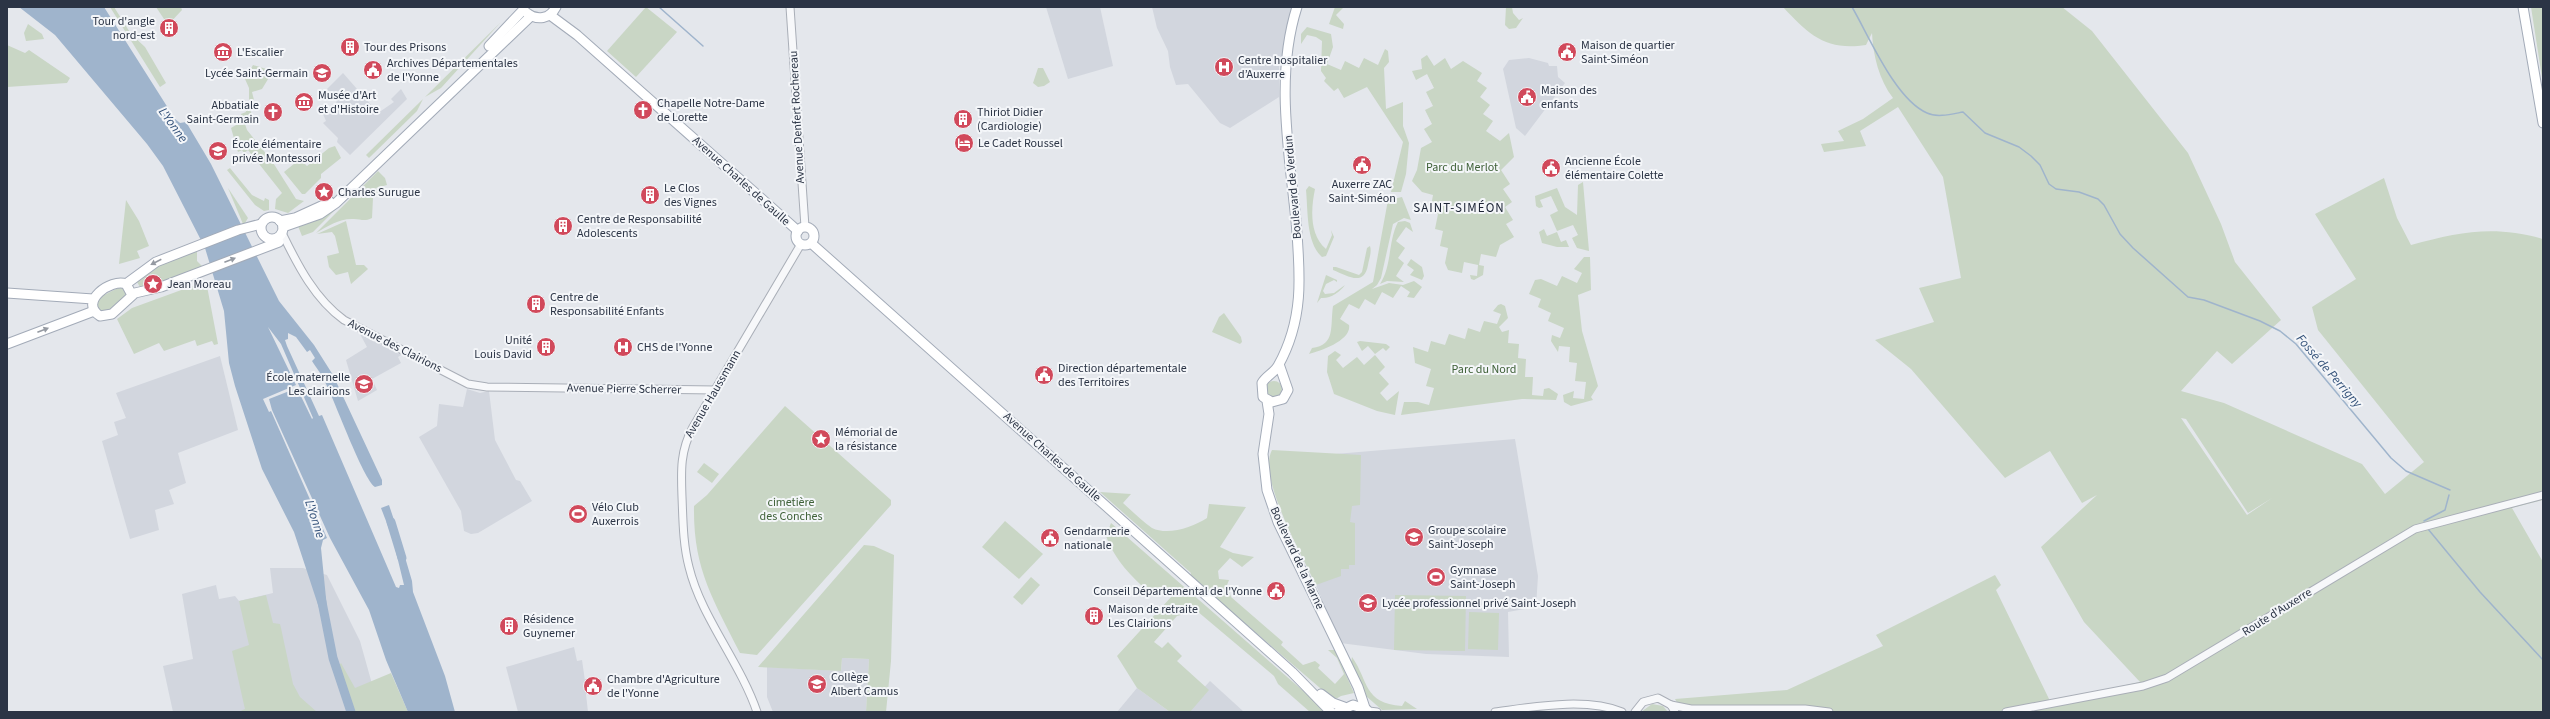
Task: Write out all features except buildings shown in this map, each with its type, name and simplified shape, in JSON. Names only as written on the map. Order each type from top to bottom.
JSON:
[{"type":"main road","name":"Boulevard de Verdun","points":[[1269,376],[1279,364],[1295,323],[1300,289],[1284,86],[1287,46],[1297,7]]},
{"type":"main road","points":[[2523,7],[2543,123]]},
{"type":"main road","name":"Avenue Charles de Gaulle","points":[[554,10],[577,35],[801,229]]},
{"type":"main road","points":[[93,299],[94,311],[100,316],[109,316],[128,302],[132,294],[161,287],[262,248],[278,234],[320,214],[336,203],[524,12],[540,18],[554,10]]},
{"type":"main road","points":[[7,293],[93,299],[115,284],[126,284],[156,262],[190,248],[261,224],[270,217],[278,234]]},
{"type":"main road","points":[[261,224],[262,233],[278,234]]},
{"type":"main road","points":[[801,229],[814,232],[811,243],[801,244],[796,237],[801,229]]},
{"type":"main road","name":"Avenue Charles de Gaulle","points":[[811,243],[1292,672],[1331,712]]},
{"type":"main road","points":[[126,284],[132,294]]},
{"type":"main road","points":[[7,344],[94,311]]},
{"type":"main road","points":[[1279,364],[1284,378],[1288,390],[1283,399],[1272,401],[1263,397],[1260,388],[1269,376],[1275,375],[1284,378]]},
{"type":"main road","name":"Boulevard de la Marne","points":[[1272,401],[1263,454],[1267,490],[1278,522],[1358,687],[1360,695],[1370,711]]},
{"type":"main road","name":"Avenue Charles de Gaulle","points":[[1292,672],[1333,703],[1345,708],[1370,711]]},
{"type":"main road","points":[[1345,708],[1360,695]]},
{"type":"street","name":"Avenue Denfert Rochereau","points":[[790,7],[801,229]]},
{"type":"street","name":"Avenue des Clairions","points":[[278,234],[290,250],[322,302],[344,320],[468,384],[487,387],[532,388]]},
{"type":"street","name":"Avenue Haussmann","points":[[757,712],[698,593],[689,567],[684,541],[681,458],[687,438],[801,244]]},
{"type":"street","name":"Avenue Pierre Scherrer","points":[[532,388],[715,390]]},
{"type":"street","name":"Route d'Auxerre","points":[[2006,712],[2143,686],[2167,678],[2415,529],[2543,496]]},
{"type":"street","points":[[1495,712],[1555,704],[1594,706],[1622,712],[1636,710],[1650,698],[1658,698],[1671,705],[1691,709],[1798,709],[1829,712]]},
{"type":"street","points":[[1671,705],[1675,712]]},
{"type":"street","points":[[1682,712],[1691,709]]},
{"type":"shaded area","points":[[1046,7],[1100,7],[1113,66],[1068,79]]},
{"type":"shaded area","name":"Centre hospitalier d’Auxerre","points":[[1152,7],[1293,7],[1279,67],[1279,97],[1230,128],[1220,123],[1188,84],[1176,85],[1170,67],[1168,51],[1157,28]]},
{"type":"shaded area","points":[[1529,58],[1548,63],[1549,66],[1557,66],[1558,77],[1565,83],[1525,136],[1516,128],[1503,69],[1509,60]]},
{"type":"shaded area","points":[[343,73],[378,113],[394,102],[391,99],[401,89],[407,99],[350,155],[337,142],[338,138],[323,123],[326,121],[323,114],[337,102],[327,89]]},
{"type":"shaded area","points":[[360,334],[401,355],[398,357],[401,363],[372,379],[377,390],[358,401],[346,360],[367,347]]},
{"type":"shaded area","points":[[220,356],[238,430],[178,453],[186,483],[169,490],[174,504],[155,510],[159,530],[130,539],[102,441],[118,435],[114,422],[126,418],[116,393]]},
{"type":"shaded area","points":[[467,389],[480,393],[489,391],[495,440],[516,480],[520,481],[532,501],[478,533],[471,534],[464,531],[461,511],[419,437],[437,426],[439,404],[463,407]]},
{"type":"shaded area","name":"Groupe scolaire Saint-Joseph","points":[[1515,439],[1538,576],[1536,607],[1508,612],[1509,657],[1426,654],[1340,643],[1286,513],[1335,454]]},
{"type":"shaded area","points":[[270,568],[303,568],[327,575],[360,641],[374,691],[375,712],[173,712],[163,666],[193,659],[182,594],[216,585],[219,599],[235,596],[239,601],[273,593]]},
{"type":"shaded area","points":[[574,647],[577,661],[582,660],[585,681],[598,679],[599,692],[586,694],[588,712],[518,712],[506,667]]},
{"type":"shaded area","name":"Collège Albert Camus","points":[[842,658],[869,659],[866,712],[773,712],[767,697],[767,667],[841,671]]},
{"type":"shaded area","points":[[1210,681],[1244,712],[1182,712]]},
{"type":"shaded area","points":[[1137,688],[1170,712],[1117,712]]},
{"type":"green space","points":[[110,7],[114,7],[131,34],[145,47],[166,83],[160,87]]},
{"type":"green space","points":[[156,7],[181,7],[182,10],[168,25]]},
{"type":"green space","points":[[646,7],[677,32],[636,77],[607,51]]},
{"type":"green space","points":[[1335,7],[1344,7],[1336,15],[1344,24],[1343,29],[1329,24]]},
{"type":"green space","points":[[1506,7],[1512,7],[1513,13],[1519,20],[1523,18],[1516,28],[1509,29],[1505,25]]},
{"type":"green space","points":[[1783,7],[2062,7],[2092,31],[2188,153],[2221,224],[2235,262],[2281,320],[2232,364],[2217,351],[2181,391],[2224,403],[2362,464],[2385,494],[2424,462],[2318,330],[2312,307],[2356,279],[2315,214],[2384,178],[2397,218],[2411,245],[2461,234],[2492,231],[2508,232],[2543,239],[2543,500],[2512,508],[2543,562],[2543,712],[1682,712],[1675,699],[1787,690],[1883,646],[1876,635],[1995,575],[2001,585],[1996,590],[2050,701],[2140,682],[2084,622],[2041,547],[2097,495],[2082,503],[2050,451],[2005,478],[1911,369],[1875,340],[1934,322],[1919,288],[1961,278],[1943,177],[1898,107],[1860,131],[1866,146],[1824,152],[1821,144],[1844,141],[1838,131],[1863,119],[1893,98],[1880,75],[1874,50],[1872,33],[1866,45],[1840,46],[1829,43],[1819,39],[1801,26]],"holes":[[[2181,418],[2186,419],[2248,513],[2272,498],[2247,515]]]},
{"type":"green space","points":[[2531,7],[2543,7],[2543,84]]},
{"type":"green space","points":[[501,22],[441,88],[425,97]]},
{"type":"green space","points":[[28,24],[42,34],[44,39],[26,41],[24,33]]},
{"type":"green space","points":[[1307,27],[1331,34],[1333,47],[1327,64],[1341,70],[1345,61],[1359,68],[1364,58],[1378,65],[1385,49],[1388,51],[1389,62],[1384,68],[1386,109],[1403,102],[1403,126],[1409,143],[1406,174],[1401,192],[1391,192],[1403,142],[1367,87],[1344,98],[1338,88],[1334,91],[1324,81],[1326,78],[1321,71],[1322,41],[1316,37],[1307,35],[1301,44],[1301,34]]},
{"type":"green space","points":[[7,45],[25,53],[29,50],[70,78],[67,83],[7,87]]},
{"type":"green space","name":"Parc du Merlot","points":[[1427,55],[1434,66],[1445,58],[1451,69],[1463,61],[1482,73],[1477,81],[1487,88],[1480,97],[1490,105],[1483,114],[1493,121],[1486,131],[1500,141],[1509,133],[1514,157],[1501,170],[1510,184],[1503,189],[1512,202],[1505,207],[1513,220],[1506,224],[1514,237],[1500,245],[1496,257],[1481,254],[1479,265],[1484,266],[1483,275],[1474,280],[1471,279],[1470,275],[1477,276],[1478,265],[1464,262],[1462,273],[1448,270],[1445,263],[1448,248],[1440,246],[1443,231],[1435,229],[1438,214],[1430,212],[1433,195],[1422,192],[1412,181],[1417,170],[1421,148],[1432,142],[1424,129],[1432,124],[1425,110],[1433,106],[1426,92],[1434,88],[1427,74],[1416,80],[1412,71],[1422,69],[1421,59]]},
{"type":"green space","points":[[253,65],[273,71],[262,89],[252,92],[254,100],[249,107],[252,115],[245,124],[241,114],[246,112],[245,108],[249,105],[249,88],[245,79]]},
{"type":"green space","points":[[1038,68],[1043,68],[1050,82],[1044,86],[1038,87],[1033,83]]},
{"type":"green space","points":[[423,99],[417,111],[369,158],[366,155]]},
{"type":"green space","points":[[235,122],[245,124],[247,130],[272,161],[296,199],[304,201],[288,213],[275,209],[276,199],[282,193],[248,150],[244,153],[242,150],[238,152],[231,128],[236,125]]},
{"type":"green space","points":[[335,146],[341,158],[321,174],[321,178],[305,194],[302,194],[284,172],[300,159],[307,166],[329,148]]},
{"type":"green space","points":[[230,168],[252,195],[264,201],[265,198],[269,200],[269,210],[264,211],[255,205],[227,170]]},
{"type":"green space","points":[[378,171],[385,178],[387,185],[376,188],[378,194],[373,198],[372,218],[365,220],[344,220],[334,223],[316,233]]},
{"type":"green space","points":[[1583,182],[1589,251],[1577,248],[1572,238],[1578,235],[1573,225],[1557,231],[1550,215],[1558,211],[1551,196],[1540,200],[1543,207],[1539,208],[1536,206],[1535,196],[1557,188],[1565,207],[1577,215],[1578,185]]},
{"type":"green space","points":[[1309,186],[1315,189],[1312,213],[1314,229],[1320,243],[1326,249],[1332,235],[1331,230],[1334,237],[1326,256],[1322,257],[1317,251],[1310,235],[1306,190]]},
{"type":"green space","points":[[228,188],[248,218],[243,224]]},
{"type":"green space","points":[[1402,197],[1411,220],[1404,218],[1393,224],[1381,278],[1377,285],[1372,289],[1389,283],[1403,285],[1414,281],[1422,287],[1414,298],[1407,297],[1410,292],[1401,286],[1393,298],[1382,292],[1375,305],[1365,299],[1359,309],[1349,304],[1340,319],[1349,325],[1349,330],[1346,335],[1335,344],[1309,354],[1312,348],[1320,346],[1328,339],[1333,306],[1373,282],[1388,200]]},
{"type":"green space","points":[[126,200],[139,221],[149,246],[137,251],[140,258],[119,264]]},
{"type":"green space","points":[[336,209],[313,232],[302,236],[298,226]]},
{"type":"green space","points":[[346,221],[356,265],[364,265],[368,269],[351,284],[348,272],[336,275],[329,267],[327,256],[339,253],[335,236],[332,232],[317,234]]},
{"type":"green space","points":[[1405,221],[1410,223],[1413,232],[1406,227],[1396,241],[1405,248],[1398,258],[1404,263],[1396,276],[1404,282],[1387,281],[1380,284],[1384,277],[1395,229],[1398,222]]},
{"type":"green space","points":[[1544,229],[1547,236],[1557,232],[1561,242],[1566,240],[1569,247],[1557,247],[1542,243],[1539,232]]},
{"type":"green space","points":[[1370,246],[1371,253],[1366,272],[1363,276],[1359,278],[1350,277],[1333,270],[1333,267],[1336,267],[1359,275],[1362,272],[1367,248]]},
{"type":"green space","points":[[197,250],[197,261],[204,268],[167,281],[140,287],[137,282],[153,268]]},
{"type":"green space","points":[[1584,257],[1590,257],[1591,290],[1578,295],[1582,331],[1598,386],[1591,397],[1593,400],[1571,406],[1564,402],[1563,395],[1574,391],[1573,398],[1584,399],[1586,382],[1575,381],[1577,363],[1569,362],[1570,347],[1559,346],[1558,352],[1551,341],[1552,335],[1560,338],[1564,328],[1548,321],[1551,313],[1538,307],[1541,299],[1529,294],[1535,280],[1541,279],[1557,286],[1562,276],[1577,283],[1582,273],[1574,269]]},
{"type":"green space","points":[[1411,259],[1422,267],[1424,276],[1422,280],[1410,275],[1414,270],[1407,265]]},
{"type":"green space","points":[[1326,275],[1337,280],[1337,282],[1334,280],[1326,284],[1323,291],[1325,294],[1334,293],[1345,285],[1334,294],[1321,298],[1317,303]]},
{"type":"green space","points":[[206,281],[218,344],[214,345],[212,341],[197,346],[195,340],[164,351],[159,343],[134,354],[117,319],[132,308]]},
{"type":"green space","points":[[120,287],[124,289],[127,295],[109,310],[101,311],[97,306],[100,297]]},
{"type":"green space","name":"Parc du Nord","points":[[1501,304],[1505,306],[1508,318],[1499,327],[1502,332],[1509,330],[1508,343],[1519,344],[1518,358],[1526,359],[1525,377],[1533,377],[1532,395],[1543,396],[1544,389],[1549,388],[1558,394],[1556,400],[1522,399],[1401,415],[1404,402],[1418,402],[1429,405],[1434,388],[1426,386],[1431,369],[1415,363],[1413,347],[1428,352],[1431,341],[1445,345],[1449,334],[1465,339],[1468,328],[1480,332],[1484,321],[1497,324],[1501,314],[1493,311],[1498,305]]},
{"type":"green space","points":[[1224,313],[1241,337],[1242,342],[1240,344],[1212,332],[1219,317]]},
{"type":"green space","points":[[1360,341],[1386,344],[1390,347],[1386,351],[1383,348],[1375,354],[1368,346],[1362,351],[1357,342]]},
{"type":"green space","points":[[1335,351],[1341,355],[1336,360],[1343,368],[1357,357],[1364,365],[1375,355],[1385,367],[1379,373],[1389,384],[1380,393],[1387,401],[1399,391],[1395,415],[1377,411],[1334,394],[1327,372],[1328,356]]},
{"type":"green space","points":[[1274,381],[1280,383],[1282,389],[1280,395],[1274,397],[1268,395],[1266,389],[1268,383]]},
{"type":"green space","name":"cimetière des Conches","points":[[785,406],[891,500],[891,505],[757,655],[740,653],[706,583],[697,548],[694,506],[707,495]]},
{"type":"green space","points":[[1272,450],[1361,455],[1360,505],[1352,506],[1350,522],[1355,523],[1355,565],[1349,565],[1349,569],[1341,569],[1341,576],[1316,585],[1292,537],[1276,497],[1271,479],[1269,462]]},
{"type":"green space","points":[[704,463],[719,474],[712,483],[697,472]]},
{"type":"green space","points":[[1100,492],[1131,494],[1123,503],[1152,528],[1165,531],[1173,531],[1188,527],[1207,518],[1209,504],[1246,507],[1220,547],[1233,553],[1254,557],[1242,567],[1230,558],[1218,571],[1219,579],[1229,580],[1227,585],[1231,597],[1283,642],[1281,645],[1303,665],[1315,661],[1320,665],[1318,668],[1335,684],[1344,674],[1337,658],[1328,650],[1335,650],[1354,693],[1341,696],[1334,700],[1190,576],[1191,573]]},
{"type":"green space","points":[[1005,521],[1043,554],[1019,579],[982,547]]},
{"type":"green space","points":[[1111,523],[1325,710],[1324,712],[1310,712],[1278,684],[1274,676],[1197,611],[1177,616],[1154,642],[1162,648],[1168,642],[1182,656],[1177,661],[1209,690],[1190,712],[1170,712],[1137,688],[1117,656],[1172,596],[1163,592],[1151,594],[1119,561],[1114,554],[1106,536]]},
{"type":"green space","points":[[864,545],[874,546],[894,555],[891,661],[886,712],[866,712],[869,659],[842,658],[841,671],[758,667]]},
{"type":"green space","points":[[1031,577],[1040,585],[1022,605],[1013,597]]},
{"type":"green space","points":[[266,595],[273,623],[280,624],[293,684],[300,697],[317,712],[238,712],[245,709],[232,651],[249,645],[239,601]]},
{"type":"green space","points":[[1395,595],[1466,596],[1465,651],[1394,650]]},
{"type":"green space","points":[[1469,612],[1499,613],[1498,650],[1468,649]]},
{"type":"green space","points":[[1352,657],[1374,696],[1389,704],[1402,706],[1405,701],[1417,709],[1382,710],[1366,696],[1351,664]]},
{"type":"green space","points":[[341,663],[355,688],[391,673],[408,712],[352,712],[338,667]]},
{"type":"green space","points":[[1652,704],[1663,706],[1668,712],[1641,712]]},
{"type":"water","points":[[19,7],[104,7],[175,119],[180,123],[186,122],[211,164],[279,301],[314,345],[333,375],[382,480],[382,485],[375,487],[370,481],[324,379],[312,361],[315,358],[310,350],[307,352],[296,337],[288,333],[288,339],[285,340],[287,346],[319,416],[322,415],[396,587],[399,588],[400,585],[404,585],[395,548],[402,547],[412,581],[413,592],[445,676],[455,712],[408,712],[386,660],[369,610],[330,538],[272,410],[269,399],[297,388],[312,419],[313,418],[281,344],[268,327],[296,385],[263,399],[269,412],[271,411],[327,538],[323,540],[321,548],[327,608],[319,608],[294,532],[262,469],[235,386],[229,363],[224,311],[205,248],[163,166],[147,144],[55,35]]},
{"type":"water","points":[[389,505],[398,532],[391,534],[381,508]]},
{"type":"waterway","points":[[659,7],[703,46]]},
{"type":"waterway","name":"Fossé de Perrigny","points":[[1852,7],[1884,66],[1904,95],[1915,106],[1927,113],[1935,115],[1963,112],[1985,133],[2019,147],[2031,156],[2040,165],[2049,184],[2056,189],[2079,192],[2098,199],[2104,205],[2120,234],[2133,248],[2188,297],[2204,300],[2260,321],[2280,331],[2296,344],[2391,458],[2406,471],[2450,490]]},
{"type":"waterway","name":"Fossé de Perrigny","points":[[2424,521],[2445,510],[2449,495]]},
{"type":"waterway","points":[[391,522],[402,558]]},
{"type":"waterway","name":"Fossé de Perrigny","points":[[2428,529],[2480,592],[2543,660]]},
{"type":"waterway","name":"L'Yonne","points":[[321,597],[333,658],[351,712]]},
{"type":"place","name":"Tour d'angle nord-est","points":[[169,28]]},
{"type":"place","name":"Tour des Prisons","points":[[350,47]]},
{"type":"place","name":"L'Escalier","points":[[223,52]]},
{"type":"place","name":"Maison de quartier Saint-Siméon","points":[[1567,52]]},
{"type":"place","name":"Centre hospitalier d’Auxerre","points":[[1224,67]]},
{"type":"place","name":"Archives Départementales de l'Yonne","points":[[373,70]]},
{"type":"place","name":"Lycée Saint-Germain","points":[[322,73]]},
{"type":"place","name":"Maison des enfants","points":[[1527,97]]},
{"type":"place","name":"Musée d'Art et d'Histoire","points":[[304,102]]},
{"type":"place","name":"Chapelle Notre-Dame de Lorette","points":[[643,110]]},
{"type":"place","name":"Abbatiale Saint-Germain","points":[[273,112]]},
{"type":"place","name":"Thiriot Didier (Cardiologie)","points":[[963,119]]},
{"type":"place","name":"Le Cadet Roussel","points":[[964,143]]},
{"type":"place","name":"École élémentaire privée Montessori","points":[[218,151]]},
{"type":"place","name":"Auxerre ZAC Saint-Siméon","points":[[1362,165]]},
{"type":"place","name":"Ancienne École élémentaire Colette","points":[[1551,168]]},
{"type":"place","name":"Charles Surugue","points":[[324,192]]},
{"type":"place","name":"Le Clos des Vignes","points":[[650,195]]},
{"type":"place","name":"Centre de Responsabilité Adolescents","points":[[563,226]]},
{"type":"place","name":"Jean Moreau","points":[[153,284]]},
{"type":"place","name":"Centre de Responsabilité Enfants","points":[[536,304]]},
{"type":"place","name":"Unité Louis David","points":[[546,347]]},
{"type":"place","name":"CHS de l'Yonne","points":[[623,347]]},
{"type":"place","name":"Direction départementale des Territoires","points":[[1044,375]]},
{"type":"place","name":"École maternelle Les clairions","points":[[364,384]]},
{"type":"place","name":"Mémorial de la résistance","points":[[821,439]]},
{"type":"place","name":"Vélo Club Auxerrois","points":[[578,514]]},
{"type":"place","name":"Groupe scolaire Saint-Joseph","points":[[1414,537]]},
{"type":"place","name":"Gendarmerie nationale","points":[[1050,538]]},
{"type":"place","name":"Gymnase Saint-Joseph","points":[[1436,577]]},
{"type":"place","name":"Conseil Départemental de l'Yonne","points":[[1276,591]]},
{"type":"place","name":"Lycée professionnel privé Saint-Joseph","points":[[1368,603]]},
{"type":"place","name":"Maison de retraite Les Clairions","points":[[1094,616]]},
{"type":"place","name":"Résidence Guynemer","points":[[509,626]]},
{"type":"place","name":"Collège Albert Camus","points":[[817,684]]},
{"type":"place","name":"Chambre d'Agriculture de l'Yonne","points":[[593,686]]},
{"type":"district","name":"SAINT-SIMÉON","points":[[1459,208]]}]
